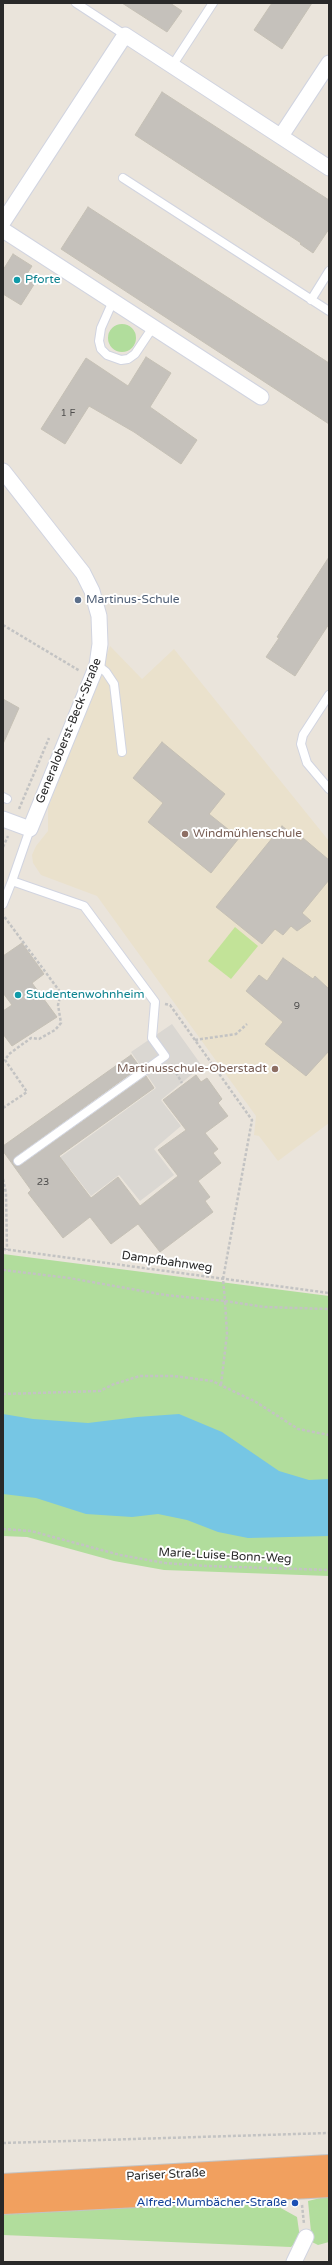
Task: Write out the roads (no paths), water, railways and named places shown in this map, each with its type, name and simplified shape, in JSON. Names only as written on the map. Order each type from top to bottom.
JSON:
[{"type":"highway","name":"Pariser Straße","points":[[3,2184],[329,2166]]},
{"type":"highway","name":"Pariser Straße","points":[[3,2203],[329,2186]]},
{"type":"street","points":[[3,222],[125,35],[329,168]]},
{"type":"street","points":[[281,136],[329,63]]},
{"type":"street","points":[[3,230],[261,397]]},
{"type":"street","name":"Generaloberst-Beck-Straße","points":[[3,470],[83,573],[92,591],[99,616],[100,644],[94,671],[30,829]]},
{"type":"street","points":[[8,821],[30,829]]},
{"type":"street","points":[[294,2262],[306,2237]]},
{"type":"lane","points":[[76,3],[125,35]]},
{"type":"lane","points":[[172,66],[213,3]]},
{"type":"lane","points":[[123,178],[329,312]]},
{"type":"lane","points":[[311,300],[329,271]]},
{"type":"lane","points":[[113,301],[101,328],[99,341],[102,349],[107,355],[121,360],[128,359],[135,354],[153,327]]},
{"type":"lane","points":[[94,671],[106,672],[114,684],[122,752]]},
{"type":"lane","points":[[329,695],[303,735],[301,744],[307,763],[329,789]]},
{"type":"lane","points":[[3,904],[30,829]]},
{"type":"lane","points":[[12,880],[84,906],[155,1002],[152,1038],[165,1056],[18,1161]]},
{"type":"water","points":[[3,1414],[33,1419],[88,1423],[179,1414],[222,1432],[279,1471],[309,1480],[329,1479],[329,1536],[248,1538],[218,1532],[187,1520],[158,1514],[132,1517],[86,1514],[36,1498],[3,1494]]},
{"type":"place","name":"Pforte","points":[[17,280]]},
{"type":"place","name":"Martinus-Schule","points":[[78,600]]},
{"type":"place","name":"Windmühlenschule","points":[[185,834]]},
{"type":"place","name":"Studentenwohnheim","points":[[18,995]]},
{"type":"place","name":"Martinusschule-Oberstadt","points":[[275,1069]]},
{"type":"place","name":"Alfred-Mumbächer-Straße","points":[[295,2203]]}]
